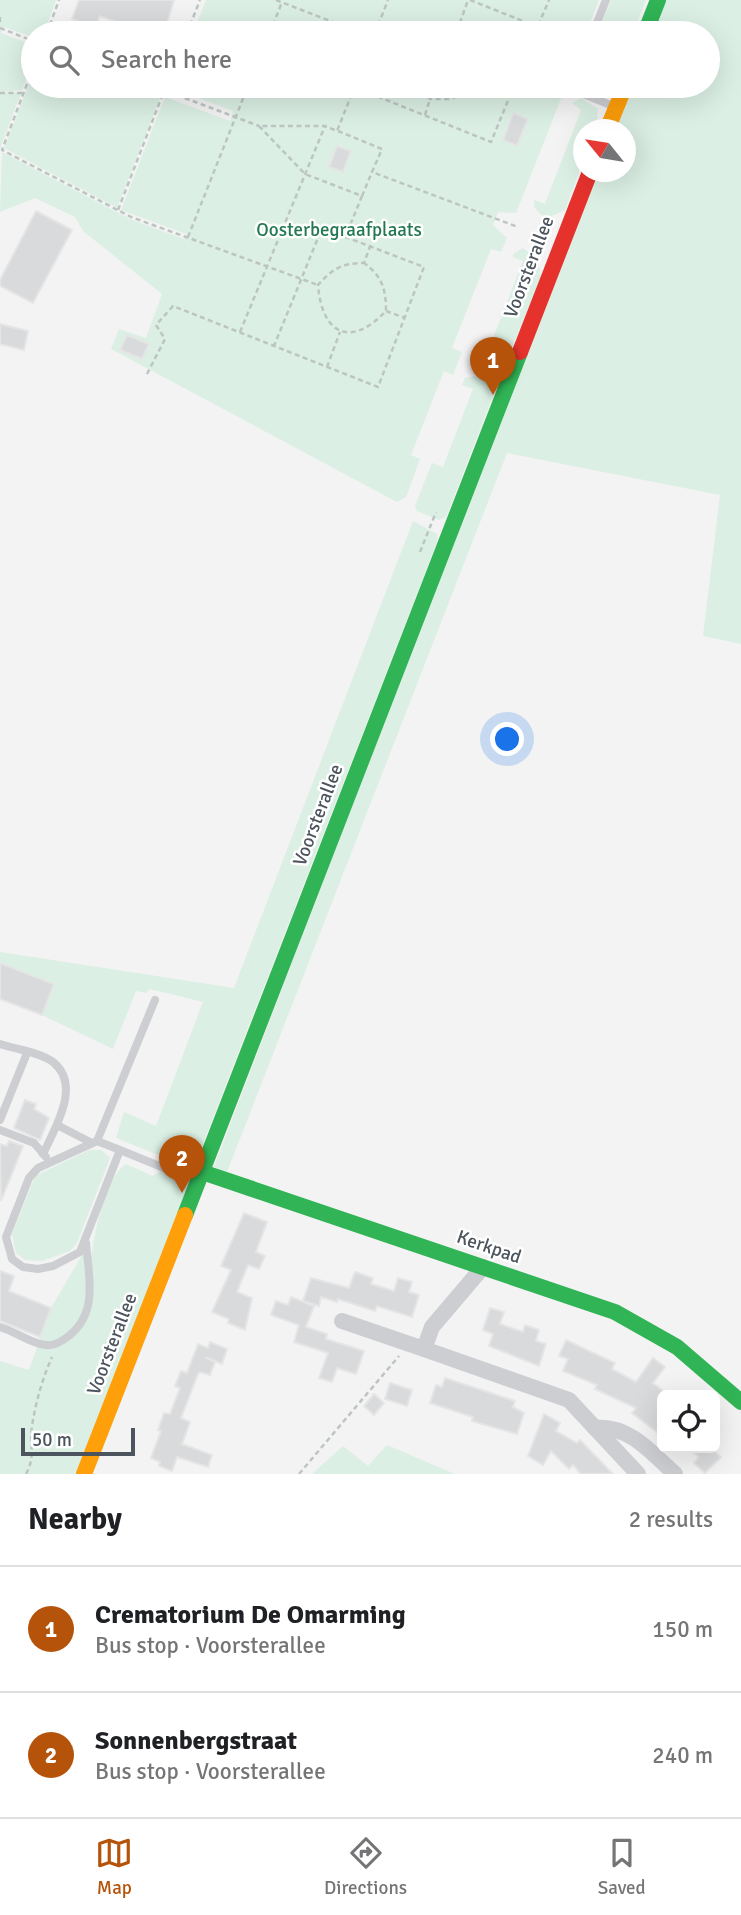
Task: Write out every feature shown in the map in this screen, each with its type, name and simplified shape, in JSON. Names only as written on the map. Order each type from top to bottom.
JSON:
[{"type":"main road","points":[[650,21],[658,0]]},
{"type":"main road","points":[[611,119],[620,98]]},
{"type":"main road","name":"Voorsterallee","points":[[84,1474],[586,182]]},
{"type":"main road","name":"Kerkpad","points":[[200,1177],[484,1267],[615,1312],[650,1329],[713,1376],[741,1402]]},
{"type":"street","points":[[417,1346],[484,1267]]},
{"type":"street","points":[[342,1321],[569,1400],[638,1474]]},
{"type":"street","points":[[595,1428],[609,1426],[622,1430],[675,1474]]},
{"type":"lane","points":[[598,21],[606,0]]},
{"type":"lane","points":[[594,98],[616,107]]},
{"type":"lane","points":[[120,1150],[86,1243],[72,1257],[38,1269],[23,1267],[12,1259],[7,1249],[6,1237],[29,1178],[38,1168],[95,1142],[155,1000]]},
{"type":"lane","points":[[0,1044],[52,1062],[64,1077],[68,1088],[57,1125],[43,1154]]},
{"type":"lane","points":[[0,1120],[27,1052]]},
{"type":"lane","points":[[57,1125],[95,1142],[200,1177]]},
{"type":"lane","points":[[0,1130],[34,1143],[51,1162]]},
{"type":"lane","points":[[0,1327],[45,1345],[57,1344],[76,1328],[89,1308],[91,1298],[86,1243]]},
{"type":"path","points":[[51,21],[59,0]]},
{"type":"path","points":[[192,21],[200,0]]},
{"type":"path","points":[[276,0],[330,21]]},
{"type":"path","points":[[380,21],[388,0]]},
{"type":"path","points":[[462,21],[469,0],[523,21]]},
{"type":"path","points":[[540,21],[549,0]]},
{"type":"path","points":[[275,21],[282,2]]},
{"type":"path","points":[[0,17],[0,23]]},
{"type":"path","points":[[0,28],[21,36]]},
{"type":"path","points":[[0,93],[21,93]]},
{"type":"path","points":[[22,98],[2,150],[118,210],[318,285]]},
{"type":"path","points":[[118,210],[161,98]]},
{"type":"path","points":[[189,98],[259,126],[325,126],[382,149],[351,223],[375,233],[364,263]]},
{"type":"path","points":[[188,237],[243,98]]},
{"type":"path","points":[[337,131],[349,98]]},
{"type":"path","points":[[383,98],[491,142],[509,98]]},
{"type":"path","points":[[425,115],[430,99],[453,98]]},
{"type":"path","points":[[259,126],[305,174],[362,196]]},
{"type":"path","points":[[240,332],[325,126]]},
{"type":"path","points":[[372,172],[518,227]]},
{"type":"path","points":[[147,374],[165,339],[156,325],[173,306],[240,332],[274,346],[378,387],[424,267],[322,228],[274,346]]},
{"type":"path","points":[[346,263],[364,263],[378,273],[386,291],[386,311],[374,324],[358,333],[340,332],[326,321],[320,305],[318,285],[329,272],[346,263]]},
{"type":"path","points":[[386,311],[405,318]]},
{"type":"path","points":[[327,367],[340,332]]},
{"type":"path","points":[[26,1474],[34,1457],[31,1430],[39,1387],[57,1344]]},
{"type":"path","points":[[299,1474],[417,1346]]},
{"type":"green space","points":[[0,0],[56,0],[48,21],[21,21],[21,33],[3,27],[1,33],[21,40],[21,90],[0,92]]},
{"type":"green space","points":[[206,0],[599,0],[591,21],[198,21]]},
{"type":"green space","points":[[611,0],[646,0],[638,21],[603,21]]},
{"type":"green space","points":[[660,0],[741,0],[741,644],[703,636],[720,495],[507,453],[227,1172],[214,1167],[588,182],[636,182],[636,119],[612,119],[620,98],[720,98],[720,21],[651,21]]},
{"type":"green space","points":[[21,93],[0,149],[0,94]]},
{"type":"green space","points":[[23,98],[160,98],[117,208],[4,148]]},
{"type":"green space","name":"Oosterbegraafplaats","points":[[165,98],[230,121],[233,111],[198,98],[561,98],[516,213],[498,212],[493,225],[507,238],[501,252],[491,249],[452,348],[462,352],[453,375],[444,371],[411,455],[420,459],[406,497],[397,502],[111,349],[119,329],[146,338],[162,294],[83,231],[75,217],[35,198],[0,212],[2,152],[130,219],[184,239],[186,234],[121,210]]},
{"type":"green space","points":[[581,98],[598,109],[597,119],[578,119],[581,110],[572,103]]},
{"type":"green space","points":[[573,131],[573,182],[575,182],[565,210],[552,216],[541,215],[534,207],[534,200],[545,204]]},
{"type":"green space","points":[[523,248],[538,260],[541,278],[505,363],[496,371],[478,365],[475,352],[486,356],[523,261],[513,257],[513,254]]},
{"type":"green space","points":[[475,376],[487,382],[493,396],[446,517],[439,520],[417,511],[415,506],[432,463],[443,467],[473,389],[462,385],[465,378]]},
{"type":"green space","points":[[413,521],[437,534],[437,542],[193,1169],[116,1138],[124,1112],[156,1126],[203,1002],[150,989],[146,993],[136,991],[113,1049],[42,1015],[54,984],[0,963],[0,952],[234,988]]},
{"type":"green space","points":[[89,1150],[101,1150],[110,1158],[77,1243],[70,1251],[42,1261],[25,1260],[16,1253],[12,1234],[35,1176]]},
{"type":"green space","points":[[126,1164],[153,1176],[161,1171],[189,1183],[76,1474],[0,1474],[0,1361],[29,1370],[51,1308],[82,1255],[91,1258],[106,1193],[118,1171]]},
{"type":"green space","points":[[387,1445],[455,1474],[312,1474],[343,1446],[368,1466]]},
{"type":"building","points":[[79,0],[174,0],[168,21],[114,21],[100,16],[98,21],[72,19]]},
{"type":"building","points":[[513,113],[528,119],[517,146],[503,140]]},
{"type":"building","points":[[337,146],[351,151],[343,172],[329,167]]},
{"type":"building","points":[[36,211],[72,230],[33,303],[0,286],[0,280]]},
{"type":"building","points":[[0,324],[28,331],[24,350],[0,344]]},
{"type":"building","points":[[127,335],[149,344],[142,359],[120,350]]},
{"type":"building","points":[[0,963],[54,984],[42,1015],[0,999]]},
{"type":"building","points":[[25,1100],[36,1104],[34,1109],[49,1118],[40,1140],[14,1128]]},
{"type":"building","points":[[9,1141],[23,1146],[1,1201],[0,1144],[7,1146]]},
{"type":"building","points":[[244,1213],[267,1222],[256,1252],[265,1256],[259,1269],[248,1265],[237,1292],[252,1298],[245,1330],[212,1312],[231,1270],[221,1266]]},
{"type":"building","points":[[0,1271],[14,1276],[9,1291],[51,1308],[40,1337],[0,1321]]},
{"type":"building","points":[[355,1272],[373,1278],[371,1284],[394,1291],[398,1278],[412,1282],[409,1292],[419,1295],[412,1317],[377,1306],[375,1311],[338,1299],[337,1302],[321,1297],[319,1306],[303,1301],[311,1278],[349,1288]]},
{"type":"building","points":[[291,1297],[314,1306],[306,1327],[327,1334],[326,1339],[364,1351],[356,1374],[337,1368],[332,1382],[319,1378],[328,1353],[294,1342],[299,1325],[271,1315],[276,1301],[288,1305]]},
{"type":"building","points":[[490,1308],[504,1312],[500,1324],[523,1332],[525,1325],[539,1330],[536,1341],[546,1344],[539,1366],[489,1346],[493,1334],[483,1330]]},
{"type":"building","points":[[566,1340],[615,1363],[612,1369],[636,1382],[653,1358],[665,1367],[653,1383],[662,1390],[657,1390],[657,1432],[632,1413],[636,1408],[595,1389],[597,1385],[563,1371],[568,1359],[559,1356]]},
{"type":"building","points":[[210,1342],[227,1349],[222,1364],[205,1357],[215,1362],[210,1375],[200,1372],[198,1374],[181,1418],[190,1422],[182,1444],[212,1455],[208,1467],[177,1457],[172,1471],[159,1466],[160,1462],[151,1458],[161,1431],[158,1430],[164,1413],[170,1414],[180,1388],[175,1386],[181,1371],[187,1373],[198,1344],[208,1348]]},
{"type":"building","points":[[445,1378],[515,1401],[513,1407],[524,1413],[517,1434],[472,1421],[473,1417],[430,1403],[436,1385],[442,1387]]},
{"type":"building","points":[[390,1383],[412,1390],[407,1406],[385,1399]]},
{"type":"building","points":[[374,1394],[384,1403],[374,1415],[364,1406]]},
{"type":"building","points":[[544,1414],[560,1423],[556,1431],[577,1443],[580,1440],[613,1474],[581,1474],[573,1465],[569,1469],[551,1451],[543,1465],[528,1456]]},
{"type":"building","points":[[694,1453],[717,1453],[721,1457],[705,1473],[694,1463],[699,1457]]},
{"type":"traffic: fast","points":[[650,21],[658,0]]},
{"type":"traffic: fast","points":[[185,1215],[520,352]]},
{"type":"traffic: fast","points":[[202,1172],[615,1312],[677,1347],[741,1402]]},
{"type":"traffic: slow","points":[[612,119],[620,98]]},
{"type":"traffic: slow","points":[[84,1474],[185,1215]]},
{"type":"traffic: jam","points":[[520,352],[586,182]]},
{"type":"place","name":"Crematorium De Omarming","points":[[493,395]]},
{"type":"place","name":"Sonnenbergstraat","points":[[182,1193]]}]
